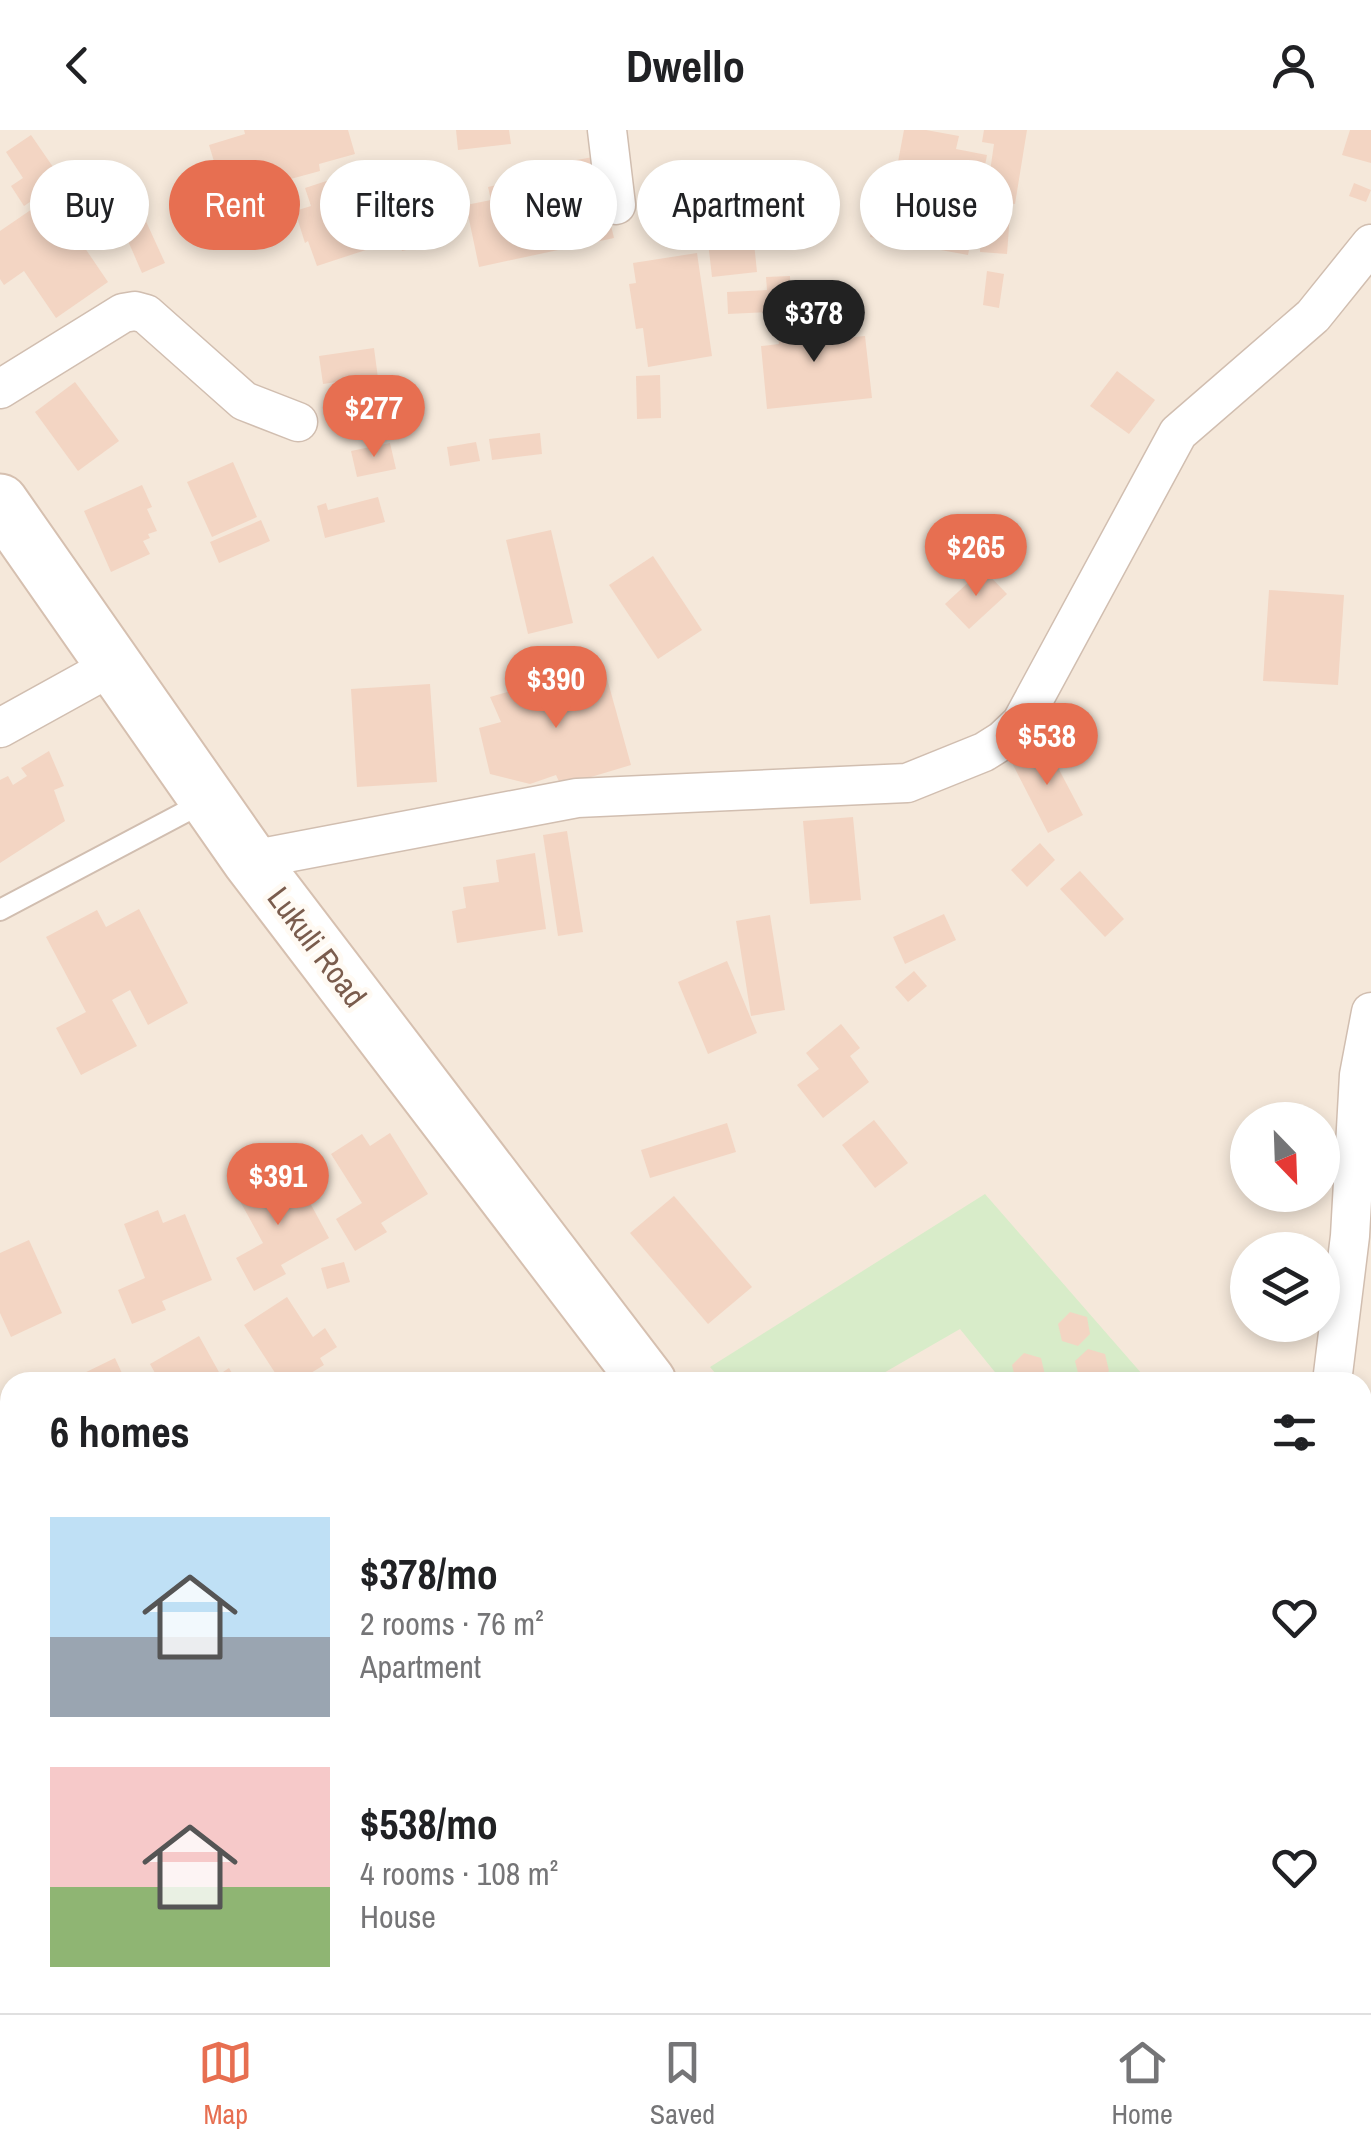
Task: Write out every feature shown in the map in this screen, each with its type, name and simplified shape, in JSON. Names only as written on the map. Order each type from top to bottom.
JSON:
[{"type":"street","points":[[607,130],[611,160]]},
{"type":"street","points":[[250,860],[577,798],[907,784],[984,752],[1021,722],[1178,433],[1313,316],[1371,244]]},
{"type":"street","points":[[0,389],[123,313],[135,311],[146,314],[244,401],[298,422]]},
{"type":"street","name":"Lukuli Road","points":[[0,502],[250,860],[640,1372]]},
{"type":"street","points":[[0,728],[114,665]]},
{"type":"street","points":[[1333,1372],[1350,1236],[1360,1075],[1371,1012]]},
{"type":"lane","points":[[0,910],[208,800]]},
{"type":"shaded area","points":[[0,130],[1371,130],[1371,1372],[0,1372]]},
{"type":"green space","points":[[985,1194],[1140,1372],[995,1372],[960,1329],[885,1372],[714,1372],[710,1367]]},
{"type":"building","points":[[244,130],[348,130],[355,154],[320,160],[320,171],[300,176],[300,160],[214,160],[209,145],[245,134]]},
{"type":"building","points":[[456,130],[509,130],[511,144],[458,150]]},
{"type":"building","points":[[904,130],[959,136],[956,149],[987,155],[986,160],[898,160]]},
{"type":"building","points":[[984,130],[1027,130],[1015,204],[1013,160],[992,160],[994,144],[982,142]]},
{"type":"building","points":[[1350,130],[1371,130],[1371,163],[1342,155]]},
{"type":"building","points":[[31,135],[48,160],[30,160],[30,202],[24,206],[11,186],[23,178],[6,152]]},
{"type":"building","points":[[604,155],[605,160],[576,160]]},
{"type":"building","points":[[320,183],[320,250],[366,250],[317,266],[300,227],[300,209],[311,206],[305,188]]},
{"type":"building","points":[[1354,183],[1371,190],[1366,202],[1349,196]]},
{"type":"building","points":[[490,200],[490,250],[558,250],[479,267],[470,204]]},
{"type":"building","points":[[30,210],[30,250],[86,250],[108,282],[56,318],[24,271],[4,285],[0,279],[0,231]]},
{"type":"building","points":[[149,228],[165,263],[142,273],[132,250],[149,250]]},
{"type":"building","points":[[709,250],[755,250],[757,272],[712,277]]},
{"type":"building","points":[[941,250],[969,250],[968,255]]},
{"type":"building","points":[[980,250],[1007,250],[1007,254]]},
{"type":"building","points":[[697,253],[712,356],[648,367],[643,328],[636,329],[629,284],[636,283],[633,263]]},
{"type":"building","points":[[987,271],[1004,274],[999,308],[983,305]]},
{"type":"building","points":[[790,276],[791,311],[728,314],[727,292],[767,290],[766,277]]},
{"type":"building","points":[[829,315],[832,339],[865,336],[872,398],[767,409],[761,346],[779,344],[777,320]]},
{"type":"building","points":[[374,348],[381,401],[354,405],[350,380],[323,384],[319,356]]},
{"type":"building","points":[[1117,371],[1155,400],[1129,434],[1090,406]]},
{"type":"building","points":[[660,375],[661,418],[637,419],[636,376]]},
{"type":"building","points":[[75,382],[119,441],[78,471],[35,412]]},
{"type":"building","points":[[540,433],[542,454],[492,460],[489,439]]},
{"type":"building","points":[[476,442],[480,461],[450,466],[447,447]]},
{"type":"building","points":[[390,443],[396,469],[357,477],[351,451]]},
{"type":"building","points":[[233,462],[257,517],[212,537],[187,482]]},
{"type":"building","points":[[142,485],[157,531],[143,541],[150,554],[111,572],[84,511]]},
{"type":"building","points":[[378,497],[385,522],[325,538],[317,506],[326,503],[328,510]]},
{"type":"building","points":[[261,520],[270,541],[219,563],[210,542]]},
{"type":"building","points":[[551,530],[573,623],[528,634],[506,540]]},
{"type":"building","points":[[653,556],[702,630],[658,659],[609,585]]},
{"type":"building","points":[[983,569],[1007,594],[969,629],[945,604]]},
{"type":"building","points":[[1269,590],[1344,595],[1338,685],[1263,681]]},
{"type":"building","points":[[603,664],[631,765],[561,786],[556,775],[530,784],[490,774],[479,728],[501,722],[490,697]]},
{"type":"building","points":[[430,684],[437,782],[357,787],[351,689]]},
{"type":"building","points":[[1045,743],[1083,815],[1048,833],[1011,761]]},
{"type":"building","points":[[49,751],[64,786],[54,790],[65,821],[0,863],[0,780],[8,776],[13,785],[27,776],[21,768]]},
{"type":"building","points":[[853,817],[861,900],[810,904],[803,821]]},
{"type":"building","points":[[567,831],[583,932],[558,936],[543,835]]},
{"type":"building","points":[[1040,843],[1055,860],[1027,887],[1011,870]]},
{"type":"building","points":[[535,853],[546,929],[457,943],[452,911],[466,908],[463,887],[499,882],[496,860]]},
{"type":"building","points":[[1080,871],[1124,919],[1105,937],[1060,889]]},
{"type":"building","points":[[139,909],[188,1003],[148,1025],[130,990],[112,1000],[137,1046],[81,1075],[56,1028],[86,1012],[46,937],[97,910],[106,927]]},
{"type":"building","points":[[944,914],[956,940],[905,964],[893,937]]},
{"type":"building","points":[[770,915],[785,1010],[751,1016],[736,921]]},
{"type":"building","points":[[727,961],[757,1033],[708,1054],[678,982]]},
{"type":"building","points":[[914,971],[927,986],[908,1002],[895,987]]},
{"type":"building","points":[[841,1024],[860,1048],[850,1056],[869,1082],[823,1118],[797,1085],[819,1069],[806,1053]]},
{"type":"building","points":[[874,1120],[908,1163],[875,1188],[842,1145]]},
{"type":"building","points":[[727,1123],[736,1152],[650,1178],[641,1150]]},
{"type":"building","points":[[390,1133],[428,1194],[381,1223],[387,1232],[355,1251],[336,1219],[362,1203],[331,1154],[362,1134],[370,1146]]},
{"type":"building","points":[[267,1175],[274,1187],[295,1175],[329,1238],[281,1265],[286,1274],[254,1291],[236,1258],[263,1243],[235,1192]]},
{"type":"building","points":[[674,1196],[752,1287],[708,1324],[630,1233]]},
{"type":"building","points":[[158,1210],[163,1223],[185,1214],[212,1280],[162,1301],[166,1310],[132,1324],[118,1290],[145,1278],[124,1224]]},
{"type":"building","points":[[29,1240],[62,1313],[11,1337],[0,1313],[0,1253]]},
{"type":"building","points":[[344,1262],[350,1282],[327,1289],[321,1268]]},
{"type":"building","points":[[287,1297],[313,1337],[325,1328],[337,1347],[320,1358],[324,1365],[312,1372],[275,1372],[244,1325]]},
{"type":"building","points":[[1070,1312],[1087,1317],[1090,1334],[1078,1346],[1062,1341],[1058,1324]]},
{"type":"building","points":[[199,1336],[219,1372],[154,1372],[150,1364]]},
{"type":"building","points":[[1088,1349],[1105,1354],[1109,1371],[1078,1372],[1075,1361]]},
{"type":"building","points":[[1024,1353],[1041,1358],[1044,1372],[1014,1372],[1012,1365]]},
{"type":"building","points":[[115,1358],[121,1372],[86,1372]]}]
